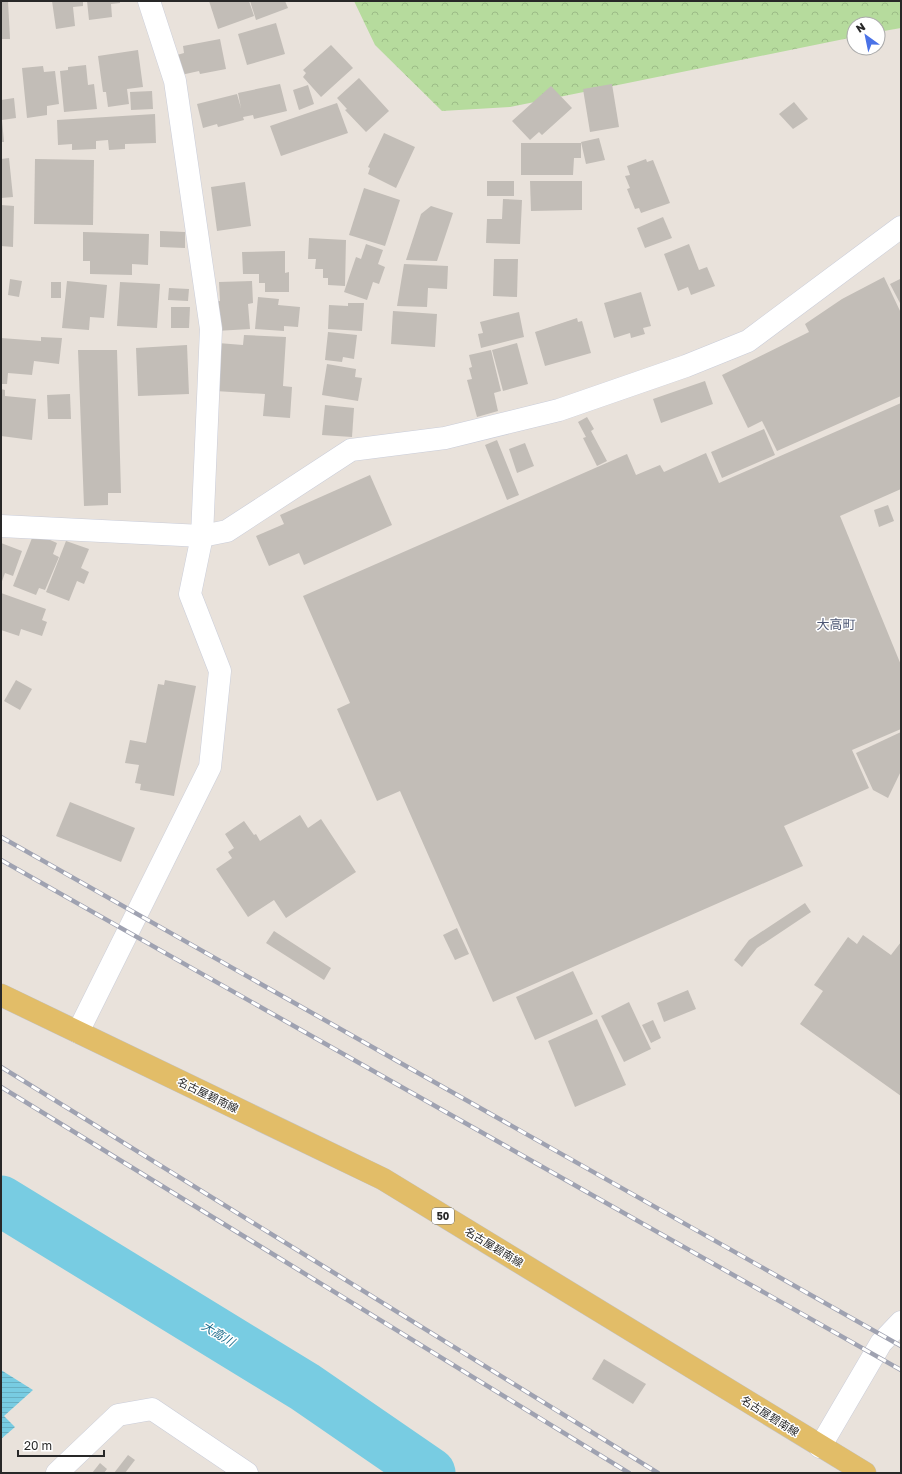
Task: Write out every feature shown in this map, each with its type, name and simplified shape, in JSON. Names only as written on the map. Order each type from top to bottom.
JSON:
[{"type":"main road","name":"名古屋碧南線","points":[[1,995],[383,1179],[820,1447],[865,1473]]},
{"type":"street","points":[[78,1032],[210,767],[220,671],[190,594],[202,536],[211,329],[175,81],[149,1]]},
{"type":"street","points":[[1,526],[202,536],[227,530],[351,450],[445,438],[559,410],[686,366],[748,340],[901,227]]},
{"type":"street","points":[[820,1447],[881,1343],[901,1322]]},
{"type":"street","points":[[57,1473],[118,1416],[152,1409],[245,1473]]},
{"type":"green space","points":[[354,1],[901,1],[901,28],[886,31],[886,16],[846,16],[846,39],[510,107],[442,111],[375,45]]},
{"type":"water","points":[[1,1370],[33,1390],[4,1416],[15,1427],[1,1439]]},
{"type":"building","points":[[1,1],[8,1],[10,39],[1,39]]},
{"type":"building","points":[[52,1],[83,1],[83,6],[73,7],[75,26],[56,29]]},
{"type":"building","points":[[87,1],[120,1],[120,3],[111,4],[112,17],[89,20]]},
{"type":"building","points":[[209,1],[249,1],[254,16],[218,29]]},
{"type":"building","points":[[250,1],[285,1],[288,8],[256,20]]},
{"type":"building","points":[[276,23],[285,54],[247,65],[238,34]]},
{"type":"building","points":[[220,39],[226,69],[200,74],[199,71],[181,75],[177,55],[184,53],[183,46]]},
{"type":"building","points":[[331,45],[353,68],[321,97],[303,77],[306,73],[303,70]]},
{"type":"building","points":[[138,50],[143,87],[127,89],[129,104],[108,107],[106,92],[103,92],[98,56]]},
{"type":"building","points":[[86,65],[88,85],[94,84],[97,109],[64,112],[60,71],[68,70],[68,67]]},
{"type":"building","points":[[43,66],[44,72],[55,71],[59,104],[47,106],[47,115],[27,118],[22,68]]},
{"type":"building","points":[[359,78],[389,111],[366,132],[345,110],[347,109],[337,98]]},
{"type":"building","points":[[280,84],[287,111],[254,119],[253,115],[243,117],[244,120],[218,127],[217,124],[203,128],[197,104],[237,94],[241,108],[238,93]]},
{"type":"building","points":[[612,84],[619,127],[590,132],[583,89]]},
{"type":"building","points":[[308,85],[314,104],[299,110],[293,90]]},
{"type":"building","points":[[551,86],[572,108],[542,135],[539,132],[530,140],[512,121]]},
{"type":"building","points":[[152,91],[153,109],[131,110],[130,92]]},
{"type":"building","points":[[14,98],[16,118],[2,120],[4,142],[1,142],[1,100]]},
{"type":"building","points":[[794,102],[808,119],[793,129],[779,114]]},
{"type":"building","points":[[337,103],[348,133],[281,156],[270,126]]},
{"type":"building","points":[[155,114],[156,143],[125,144],[125,149],[109,150],[108,140],[96,141],[96,149],[72,150],[72,144],[58,145],[57,120]]},
{"type":"building","points":[[384,133],[415,147],[396,188],[368,174],[370,168],[368,167]]},
{"type":"building","points":[[599,138],[605,160],[586,164],[581,142]]},
{"type":"building","points":[[521,143],[581,143],[581,158],[574,158],[573,175],[521,175]]},
{"type":"building","points":[[9,158],[13,197],[1,198],[1,159]]},
{"type":"building","points":[[35,159],[94,160],[93,225],[34,224]]},
{"type":"building","points":[[646,159],[647,162],[653,160],[670,203],[641,213],[639,208],[635,209],[627,189],[630,188],[625,176],[630,175],[627,166]]},
{"type":"building","points":[[487,181],[514,181],[514,196],[487,196]]},
{"type":"building","points":[[530,181],[582,181],[582,210],[531,211]]},
{"type":"building","points":[[245,182],[251,226],[217,231],[211,187]]},
{"type":"building","points":[[364,188],[400,200],[385,246],[349,235]]},
{"type":"building","points":[[503,199],[522,200],[520,244],[486,243],[487,219],[502,219]]},
{"type":"building","points":[[1,205],[14,206],[13,247],[1,246]]},
{"type":"building","points":[[431,206],[453,213],[437,261],[406,260],[421,214]]},
{"type":"building","points":[[663,217],[672,238],[645,248],[637,228]]},
{"type":"building","points":[[160,231],[185,232],[185,248],[160,247]]},
{"type":"building","points":[[83,232],[149,234],[148,265],[132,264],[132,275],[90,274],[90,261],[83,261]]},
{"type":"building","points":[[309,238],[346,240],[345,286],[328,285],[328,278],[323,278],[323,269],[315,269],[316,259],[308,259]]},
{"type":"building","points":[[366,244],[383,250],[378,264],[385,267],[379,284],[373,282],[367,300],[344,292],[356,257],[361,259]]},
{"type":"building","points":[[689,244],[699,270],[707,267],[715,286],[691,295],[688,287],[678,291],[664,254]]},
{"type":"building","points":[[285,251],[285,273],[289,272],[289,292],[265,292],[265,283],[259,283],[259,274],[243,274],[242,252]]},
{"type":"building","points":[[494,259],[518,259],[517,297],[493,296]]},
{"type":"building","points":[[404,264],[448,266],[447,289],[428,288],[427,307],[397,306]]},
{"type":"building","points":[[884,277],[901,313],[901,396],[777,451],[762,421],[748,428],[722,375],[809,332],[805,324],[842,299]]},
{"type":"building","points":[[10,279],[22,281],[19,297],[8,295]]},
{"type":"building","points":[[900,279],[901,282],[901,305],[890,284]]},
{"type":"building","points":[[67,281],[107,285],[104,318],[90,317],[89,330],[62,328]]},
{"type":"building","points":[[252,281],[253,303],[248,304],[250,329],[216,331],[215,302],[220,301],[219,282]]},
{"type":"building","points":[[51,282],[61,282],[61,298],[51,298]]},
{"type":"building","points":[[120,282],[160,284],[157,328],[117,326]]},
{"type":"building","points":[[169,288],[189,289],[188,301],[168,300]]},
{"type":"building","points":[[641,292],[651,326],[643,328],[645,334],[631,338],[630,333],[614,338],[604,303]]},
{"type":"building","points":[[258,297],[279,299],[278,305],[300,307],[298,327],[284,326],[284,331],[255,329]]},
{"type":"building","points":[[348,303],[364,303],[362,331],[328,329],[329,305],[348,306]]},
{"type":"building","points":[[171,307],[190,307],[189,328],[171,328]]},
{"type":"building","points":[[393,311],[437,314],[435,347],[391,344]]},
{"type":"building","points":[[519,312],[524,337],[481,348],[478,334],[483,333],[480,322]]},
{"type":"building","points":[[577,318],[578,322],[582,321],[591,353],[545,366],[535,332]]},
{"type":"building","points":[[328,332],[357,335],[354,359],[343,357],[342,362],[325,360]]},
{"type":"building","points":[[244,335],[286,337],[283,386],[292,387],[290,418],[263,416],[265,394],[215,391],[218,343],[243,345]]},
{"type":"building","points":[[41,337],[62,338],[59,364],[34,361],[32,375],[8,373],[7,384],[1,384],[1,338],[41,341]]},
{"type":"building","points":[[517,343],[528,384],[503,391],[492,350]]},
{"type":"building","points":[[187,345],[189,394],[138,396],[136,348]]},
{"type":"building","points":[[78,350],[117,350],[121,493],[108,493],[108,505],[84,506]]},
{"type":"building","points":[[491,350],[501,391],[494,393],[498,411],[477,417],[467,380],[472,379],[469,368],[472,367],[469,355]]},
{"type":"building","points":[[327,364],[356,369],[355,377],[362,378],[358,401],[322,395]]},
{"type":"building","points":[[705,381],[713,404],[661,423],[653,399]]},
{"type":"building","points":[[1,389],[5,390],[5,396],[36,399],[32,440],[1,436]]},
{"type":"building","points":[[70,394],[71,419],[48,419],[47,395]]},
{"type":"building","points":[[901,403],[901,489],[840,516],[901,665],[901,729],[852,750],[869,788],[784,826],[803,866],[493,1002],[400,791],[377,801],[337,709],[350,703],[303,596],[627,454],[636,475],[660,465],[664,472],[706,453],[719,483]]},
{"type":"building","points":[[325,405],[354,408],[352,437],[322,435]]},
{"type":"building","points":[[587,417],[594,429],[591,431],[607,461],[597,466],[583,438],[586,437],[578,422]]},
{"type":"building","points":[[764,429],[775,455],[722,478],[711,452]]},
{"type":"building","points":[[497,440],[519,495],[507,500],[485,445]]},
{"type":"building","points":[[525,443],[534,466],[517,473],[509,449]]},
{"type":"building","points":[[370,475],[392,525],[304,565],[299,553],[269,566],[256,536],[284,524],[280,515]]},
{"type":"building","points":[[888,505],[894,521],[879,527],[874,510]]},
{"type":"building","points":[[34,533],[57,543],[53,554],[59,557],[45,590],[39,588],[36,595],[13,586]]},
{"type":"building","points":[[66,541],[89,549],[81,568],[89,572],[84,584],[77,581],[69,601],[46,592]]},
{"type":"building","points":[[1,543],[22,551],[13,576],[5,573],[1,584]]},
{"type":"building","points":[[1,593],[46,609],[42,620],[47,622],[42,636],[21,629],[19,636],[1,630]]},
{"type":"building","points":[[16,680],[32,689],[20,710],[4,701]]},
{"type":"building","points":[[165,680],[196,686],[174,796],[140,790],[141,784],[135,783],[139,765],[125,763],[130,740],[146,743],[158,684],[164,685]]},
{"type":"building","points":[[901,732],[901,771],[888,798],[873,790],[856,753]]},
{"type":"building","points":[[70,802],[135,828],[121,862],[56,836]]},
{"type":"building","points":[[300,815],[308,828],[321,819],[356,872],[286,918],[274,900],[248,917],[216,869],[232,858],[228,852],[234,848],[225,834],[244,821],[254,835],[256,834],[260,841]]},
{"type":"building","points":[[805,903],[811,912],[757,948],[742,967],[734,960],[749,940]]},
{"type":"building","points":[[457,928],[469,954],[455,960],[443,935]]},
{"type":"building","points":[[274,931],[331,968],[324,980],[266,943]]},
{"type":"building","points":[[863,935],[891,955],[901,942],[901,1096],[800,1024],[823,991],[814,985],[848,937],[857,944]]},
{"type":"building","points":[[573,971],[593,1014],[535,1040],[516,997]]},
{"type":"building","points":[[688,990],[696,1009],[664,1022],[657,1003]]},
{"type":"building","points":[[629,1002],[651,1049],[624,1062],[601,1016]]},
{"type":"building","points":[[597,1019],[626,1085],[575,1107],[548,1041]]},
{"type":"building","points":[[653,1020],[661,1038],[651,1043],[642,1025]]},
{"type":"building","points":[[604,1359],[646,1384],[633,1404],[592,1379]]},
{"type":"building","points":[[128,1455],[135,1460],[125,1473],[114,1473]]},
{"type":"building","points":[[100,1463],[107,1469],[104,1473],[92,1473]]},
{"type":"waterway","name":"大高川","points":[[1,1201],[305,1387],[430,1473]]},
{"type":"railway","points":[[1,837],[901,1346]]},
{"type":"railway","points":[[1,860],[901,1370]]},
{"type":"railway","points":[[1,1067],[658,1473]]},
{"type":"railway","points":[[1,1087],[629,1473]]},
{"type":"district","name":"大高町","points":[[836,624]]}]
